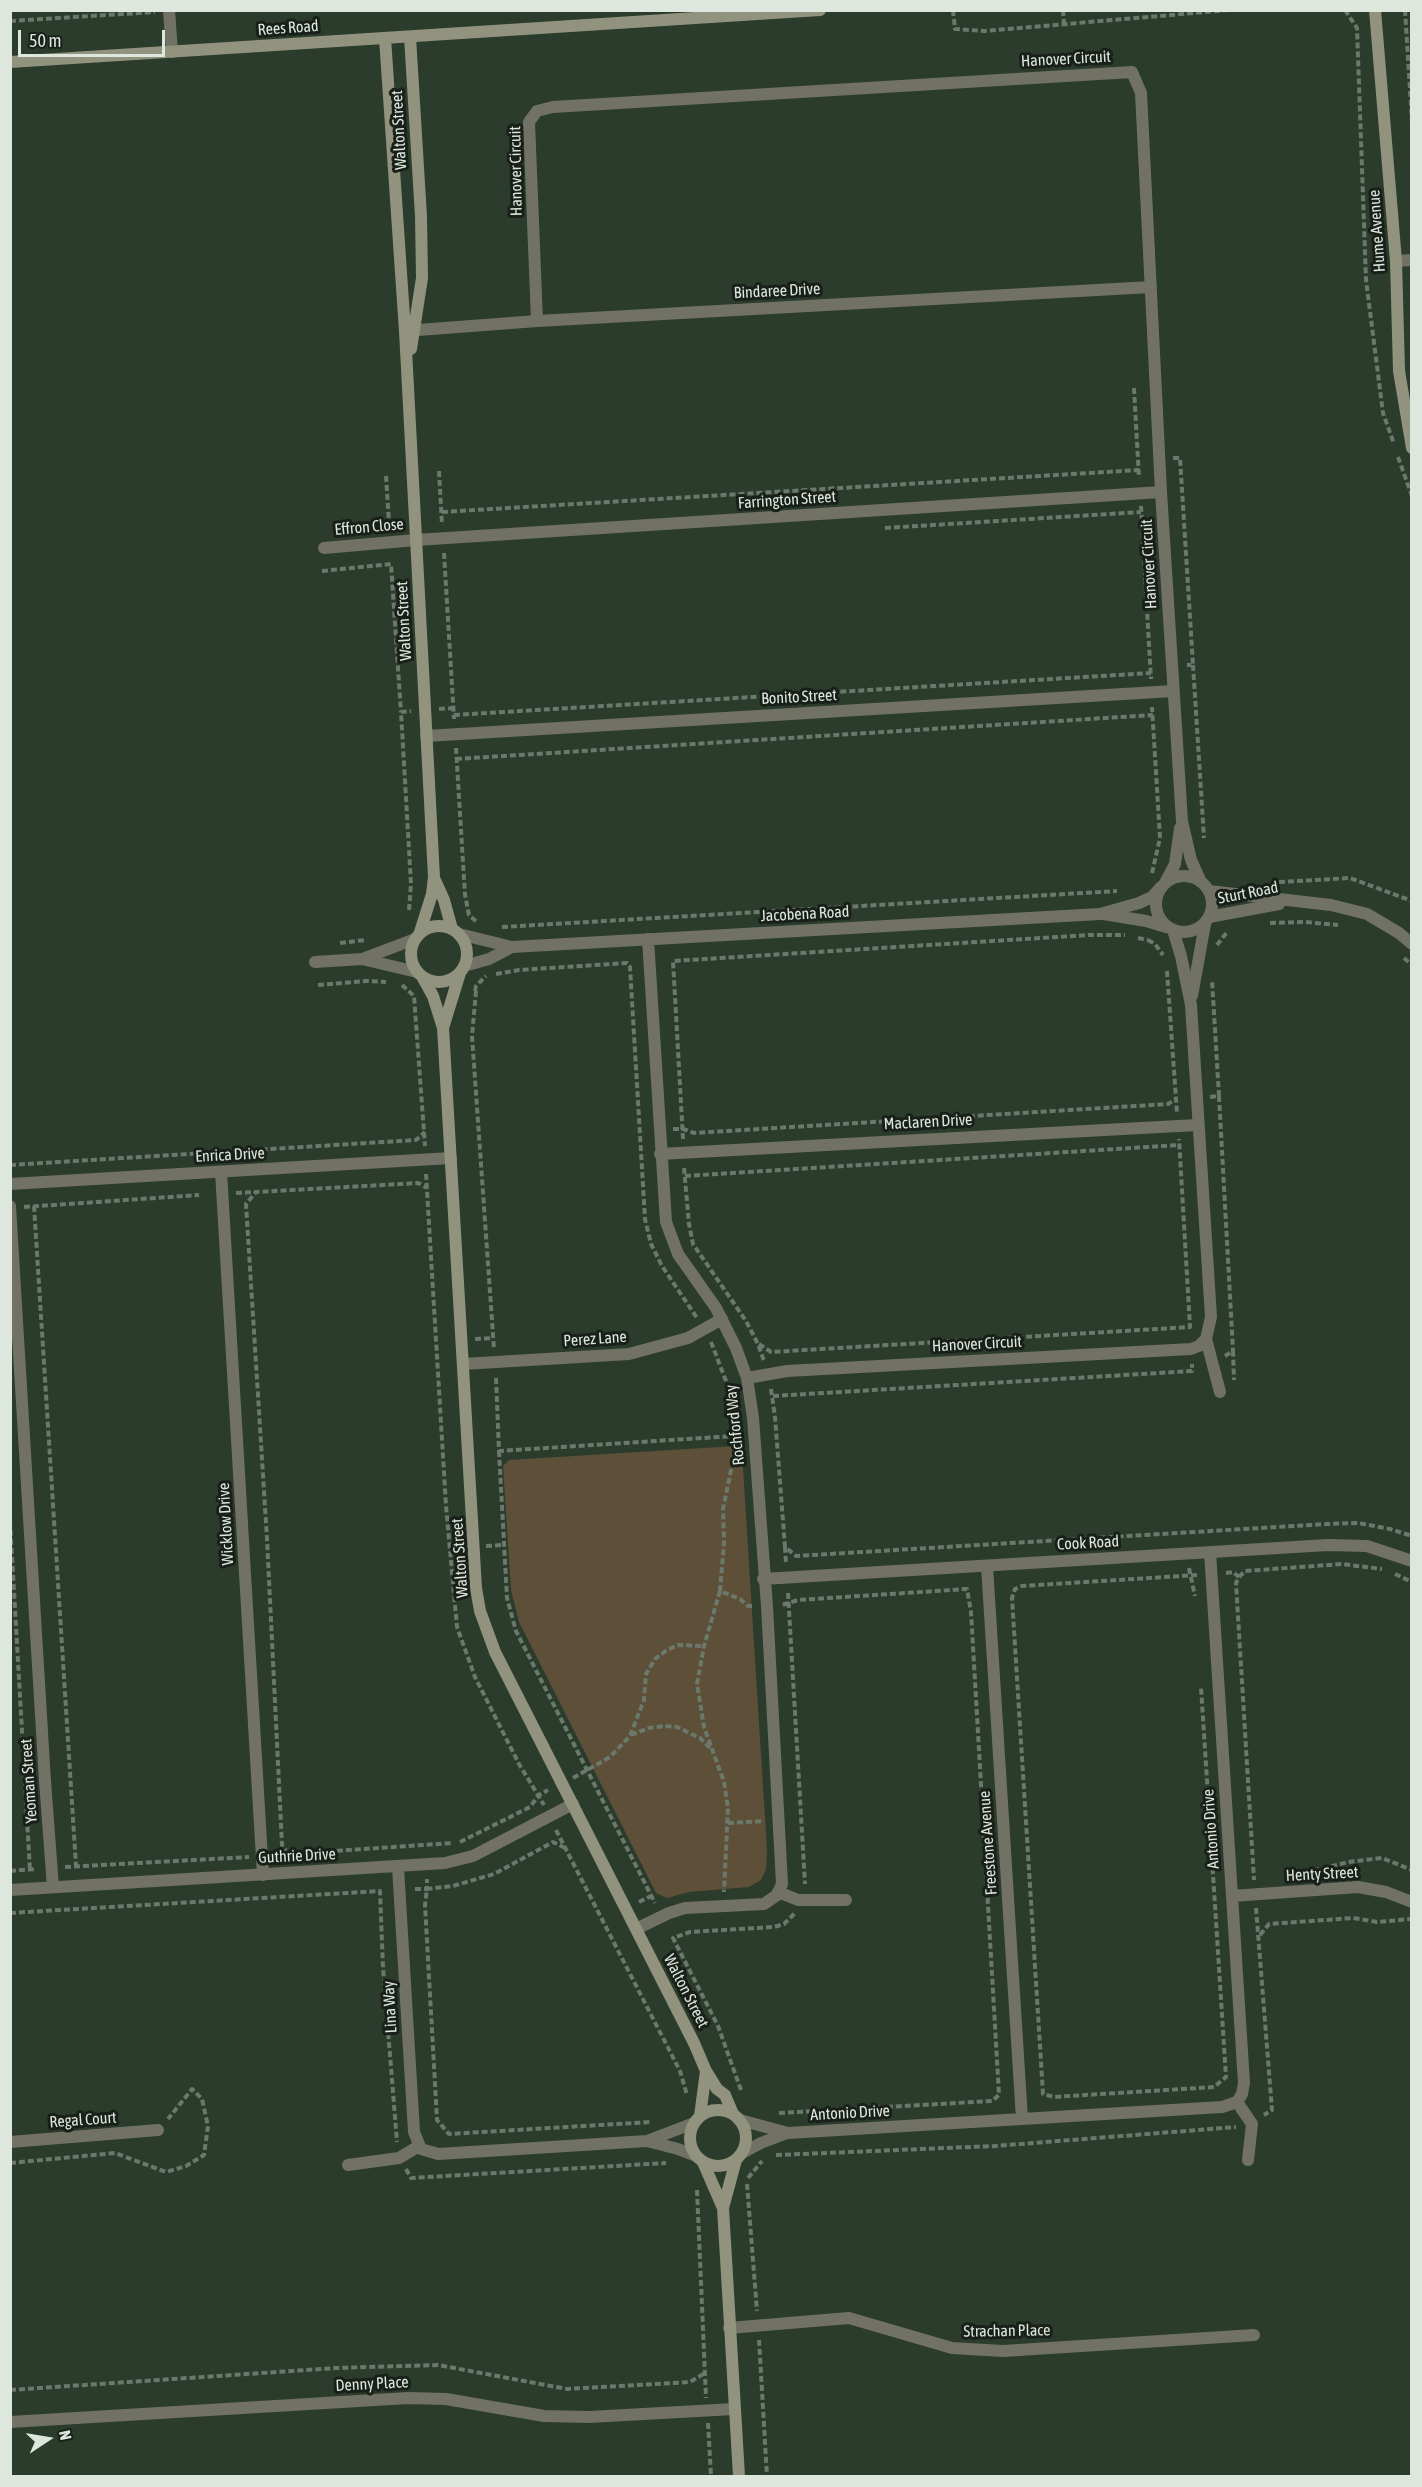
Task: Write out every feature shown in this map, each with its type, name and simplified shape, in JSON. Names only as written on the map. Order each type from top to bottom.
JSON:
[{"type":"street","name":"Rees Road","points":[[10,62],[820,10]]},
{"type":"street","name":"Hume Avenue","points":[[1375,10],[1396,261],[1399,371],[1412,448]]},
{"type":"street","points":[[169,11],[172,52]]},
{"type":"street","name":"Walton Street","points":[[410,37],[422,267],[410,331],[407,364],[434,877],[432,894],[417,935]]},
{"type":"street","name":"Walton Street","points":[[385,38],[410,331]]},
{"type":"street","name":"Hanover Circuit","points":[[537,321],[529,122],[537,111],[553,107],[1132,72],[1141,93],[1161,492],[1182,821]]},
{"type":"street","points":[[1396,261],[1412,260]]},
{"type":"street","name":"Bindaree Drive","points":[[410,331],[537,321],[1151,287]]},
{"type":"street","name":"Farrington Street","points":[[416,540],[1161,492]]},
{"type":"street","name":"Effron Close","points":[[324,548],[416,540]]},
{"type":"street","name":"Bonito Street","points":[[426,736],[1173,691]]},
{"type":"street","points":[[1182,821],[1174,864],[1155,906],[1158,915],[1170,929],[1181,957],[1191,1005],[1211,1317],[1206,1339],[1220,1392]]},
{"type":"street","points":[[1182,821],[1191,860],[1212,900],[1191,1005]]},
{"type":"street","points":[[1163,885],[1173,878],[1190,876],[1205,887]]},
{"type":"street","name":"Walton Street","points":[[434,877],[456,932]]},
{"type":"street","name":"Jacobena Road","points":[[1100,914],[1144,900],[1163,885]]},
{"type":"street","name":"Sturt Road","points":[[1205,887],[1331,905],[1368,914],[1412,944]]},
{"type":"street","name":"Sturt Road","points":[[1207,920],[1226,913],[1292,901]]},
{"type":"street","name":"Jacobena Road","points":[[456,932],[512,947],[1100,914],[1146,921],[1170,929]]},
{"type":"street","points":[[1170,929],[1191,932],[1207,920]]},
{"type":"street","points":[[315,962],[362,960],[438,982],[453,979],[462,970],[467,949],[456,932],[436,925],[362,960]]},
{"type":"street","points":[[417,935],[410,956],[420,975]]},
{"type":"street","name":"Rochford Way","points":[[648,939],[660,1154],[664,1206],[670,1238],[678,1254],[722,1319],[747,1378],[753,1418],[782,1870],[782,1884],[778,1892]]},
{"type":"street","name":"Jacobena Road","points":[[462,970],[489,960],[512,947]]},
{"type":"street","name":"Walton Street","points":[[443,1028],[462,970]]},
{"type":"street","name":"Walton Street","points":[[420,975],[433,996],[443,1028],[476,1588],[480,1611],[495,1652],[694,2043],[706,2071],[717,2089],[725,2095],[736,2117]]},
{"type":"street","name":"Maclaren Drive","points":[[660,1154],[1197,1125]]},
{"type":"street","name":"Enrica Drive","points":[[10,1184],[451,1158]]},
{"type":"street","name":"Wicklow Drive","points":[[221,1172],[263,1875]]},
{"type":"street","name":"Yeoman Street","points":[[11,1207],[53,1887]]},
{"type":"street","name":"Perez Lane","points":[[463,1364],[629,1354],[667,1345],[704,1330],[722,1319]]},
{"type":"street","points":[[1191,1349],[1199,1346],[1206,1339]]},
{"type":"street","name":"Hanover Circuit","points":[[747,1378],[787,1371],[1191,1349]]},
{"type":"street","name":"Cook Road","points":[[763,1579],[1328,1545],[1367,1546],[1412,1561]]},
{"type":"street","name":"Antonio Drive","points":[[736,2117],[788,2133],[1222,2107],[1238,2102],[1244,2083],[1210,1552]]},
{"type":"street","name":"Freestone Avenue","points":[[987,1566],[1022,2119]]},
{"type":"street","name":"Guthrie Drive","points":[[10,1890],[430,1865],[466,1859],[573,1804]]},
{"type":"street","name":"Lina Way","points":[[398,1867],[414,2132],[418,2146]]},
{"type":"street","name":"Henty Street","points":[[1232,1896],[1358,1887],[1386,1892],[1412,1902]]},
{"type":"street","points":[[636,1929],[685,1908],[764,1904],[778,1892],[798,1900],[846,1900]]},
{"type":"street","points":[[706,2071],[697,2120],[689,2140],[723,2208]]},
{"type":"street","points":[[1238,2102],[1252,2124],[1248,2160]]},
{"type":"street","points":[[647,2141],[697,2120],[716,2109],[736,2117],[747,2136],[723,2208],[739,2476]]},
{"type":"street","name":"Regal Court","points":[[10,2142],[158,2130]]},
{"type":"street","name":"Antonio Drive","points":[[739,2157],[788,2133]]},
{"type":"street","points":[[348,2165],[399,2158],[418,2146],[427,2152],[438,2154],[647,2141],[678,2149],[720,2167],[739,2157]]},
{"type":"street","name":"Strachan Place","points":[[729,2328],[849,2318],[952,2348],[1003,2351],[1254,2335]]},
{"type":"street","name":"Denny Place","points":[[10,2422],[408,2398],[446,2399],[544,2416],[589,2417],[734,2409]]},
{"type":"path","points":[[953,10],[955,29],[985,31],[1229,10]]},
{"type":"path","points":[[1063,10],[1064,24]]},
{"type":"path","points":[[1345,10],[1357,28],[1366,280],[1383,413],[1412,496]]},
{"type":"path","points":[[1405,10],[1412,122]]},
{"type":"path","points":[[10,21],[169,11]]},
{"type":"path","points":[[1134,388],[1160,838],[1150,878],[1145,883],[1144,900]]},
{"type":"path","points":[[441,512],[1139,470]]},
{"type":"path","points":[[439,471],[465,895],[469,915],[481,925]]},
{"type":"path","points":[[386,476],[389,523]]},
{"type":"path","points":[[322,571],[391,564],[401,712]]},
{"type":"path","points":[[454,715],[1151,673]]},
{"type":"path","points":[[456,759],[1153,716]]},
{"type":"path","points":[[1271,882],[1350,878],[1412,901]]},
{"type":"path","points":[[493,926],[624,921],[1125,891]]},
{"type":"path","points":[[1226,913],[1227,932],[1237,927]]},
{"type":"path","points":[[1146,921],[1148,940]]},
{"type":"path","points":[[1259,924],[1305,922],[1348,925]]},
{"type":"path","points":[[673,1938],[690,1932],[784,1924],[804,1900],[802,1820],[789,1604],[773,1396],[758,1344],[731,1297],[693,1244],[685,1176],[673,961],[1089,935],[1132,936],[1148,940],[1155,944],[1166,959]]},
{"type":"path","points":[[1216,953],[1218,945]]},
{"type":"path","points":[[1403,958],[1412,965]]},
{"type":"path","points":[[486,976],[519,970],[627,963],[630,967],[645,1219],[651,1244],[662,1266],[711,1342],[726,1381],[733,1420]]},
{"type":"path","points":[[773,1396],[1192,1371],[1178,1125],[1166,970]]},
{"type":"path","points":[[1212,979],[1233,1352]]},
{"type":"path","points":[[318,985],[367,981],[390,983]]},
{"type":"path","points":[[683,1129],[694,1133],[1168,1104],[1176,1099],[1218,1096]]},
{"type":"path","points":[[10,1165],[416,1140],[425,1131]]},
{"type":"path","points":[[685,1176],[1179,1145]]},
{"type":"path","points":[[288,1854],[282,1845],[246,1204],[256,1192],[418,1183],[428,1188]]},
{"type":"path","points":[[11,1207],[200,1196]]},
{"type":"path","points":[[34,1206],[76,1866]]},
{"type":"path","points":[[758,1344],[771,1352],[1190,1327]]},
{"type":"path","points":[[499,1451],[507,1598],[516,1631],[718,2026],[742,2093]]},
{"type":"path","points":[[10,1521],[30,1870],[30,1912]]},
{"type":"path","points":[[785,1547],[796,1556],[1358,1523],[1412,1536]]},
{"type":"path","points":[[767,2156],[995,2146],[1238,2127],[1252,2124],[1272,2110],[1255,1894],[1236,1583],[1245,1571],[1342,1564],[1388,1570],[1412,1582]]},
{"type":"path","points":[[1200,1675],[1226,2077],[1214,2087],[1054,2097],[1043,2094],[1012,1598],[1015,1589],[1022,1586],[1233,1572],[1239,1577]]},
{"type":"path","points":[[1191,1576],[1196,1598]]},
{"type":"path","points":[[776,2114],[992,2101],[999,2095],[971,1612],[967,1589],[798,1600],[789,1604]]},
{"type":"path","points":[[720,1591],[704,1646],[697,1684],[704,1727],[724,1782],[728,1808],[724,1906]]},
{"type":"path","points":[[10,1871],[457,1843],[530,1807],[539,1795],[610,1757],[630,1736],[644,1700],[646,1674],[655,1659],[666,1650],[678,1645],[704,1646]]},
{"type":"path","points":[[630,1736],[649,1728],[664,1726],[677,1728],[700,1738],[711,1750]]},
{"type":"path","points":[[566,1848],[553,1842],[494,1874],[453,1886],[428,1889],[425,1905],[426,1934],[437,2121],[449,2134],[658,2121]]},
{"type":"path","points":[[1294,1876],[1348,1862],[1382,1858],[1412,1870]]},
{"type":"path","points":[[1254,1876],[1263,1879]]},
{"type":"path","points":[[10,1913],[380,1892],[393,2109],[399,2158],[411,2178],[673,2163]]},
{"type":"path","points":[[1259,1936],[1269,1924],[1353,1918],[1377,1922],[1412,1919]]},
{"type":"path","points":[[731,2181],[746,2180]]},
{"type":"path","points":[[711,2476],[697,2184],[713,2184]]},
{"type":"path","points":[[10,2390],[336,2368],[438,2366],[567,2389],[690,2382],[705,2373]]},
{"type":"shaded area","points":[[736,1446],[742,1452],[767,1849],[766,1869],[761,1880],[749,1887],[689,1892],[667,1898],[656,1893],[519,1622],[511,1590],[503,1466],[509,1460]]}]
